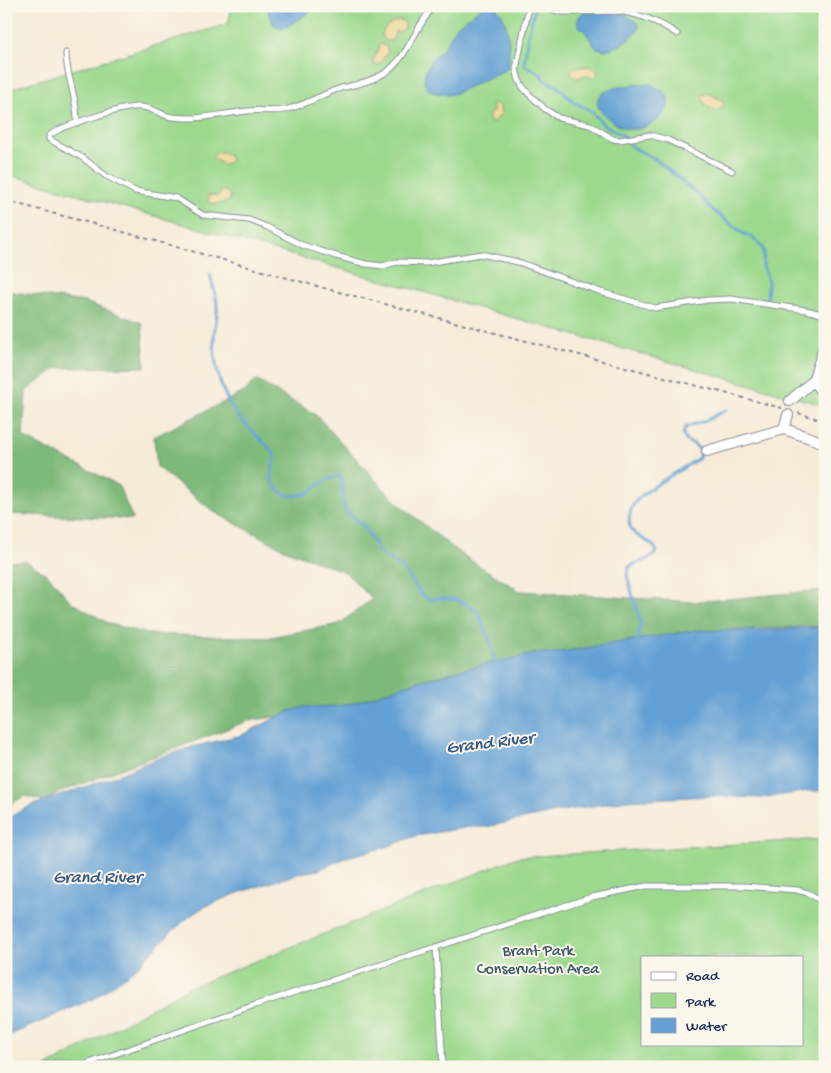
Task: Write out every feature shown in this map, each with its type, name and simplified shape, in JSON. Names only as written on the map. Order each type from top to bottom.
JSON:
[{"type":"street","points":[[784,428],[791,409],[812,381],[825,345]]},
{"type":"street","points":[[812,381],[825,395]]},
{"type":"street","points":[[707,452],[784,428],[825,443]]},
{"type":"lane","points":[[434,6],[422,22],[405,52],[387,72],[372,79],[335,90],[290,109],[247,111],[194,118],[173,117],[150,109],[133,106],[54,132],[49,136],[49,139],[82,158],[106,176],[144,194],[176,198],[203,215],[243,219],[259,223],[302,245],[348,260],[383,266],[396,262],[439,261],[481,254],[518,262],[600,292],[655,308],[731,299],[768,306],[806,310],[825,315]]},
{"type":"lane","points":[[529,6],[516,69],[522,86],[545,109],[559,118],[590,125],[613,139],[620,140],[650,135],[668,140],[732,171]]},
{"type":"lane","points":[[550,6],[551,9],[562,12],[626,12],[663,26],[677,34]]},
{"type":"lane","points":[[66,53],[66,68],[77,111],[77,123]]},
{"type":"lane","points":[[78,1067],[255,1005],[592,897],[646,886],[744,886],[797,890],[808,893],[825,903]]},
{"type":"lane","points":[[436,948],[443,1067]]},
{"type":"path","points":[[6,201],[118,230],[320,287],[791,409],[825,421]]},
{"type":"green space","points":[[232,6],[825,6],[825,406],[6,174],[6,90],[228,24]]},
{"type":"green space","points":[[6,291],[85,302],[142,323],[145,367],[57,368],[26,391],[23,437],[118,485],[133,519],[6,514]]},
{"type":"green space","points":[[256,380],[316,415],[395,501],[462,555],[520,591],[694,602],[825,590],[825,626],[732,630],[493,665],[365,703],[248,721],[60,792],[45,801],[24,796],[6,807],[6,562],[26,561],[49,576],[71,602],[110,624],[147,634],[266,638],[339,624],[372,599],[345,572],[284,549],[214,512],[157,467],[154,437],[244,392]]},
{"type":"green space","name":"Brant Park Conservation Area","points":[[825,839],[825,1067],[46,1067],[188,988],[518,857]]},
{"type":"sand","points":[[399,20],[405,22],[405,28],[400,32],[395,31],[393,40],[387,41],[382,36],[385,28]]},
{"type":"sand","points":[[380,44],[386,46],[388,51],[381,63],[374,65],[373,61]]},
{"type":"sand","points":[[589,66],[596,69],[598,74],[594,78],[587,75],[577,78],[572,76],[571,71],[573,68]]},
{"type":"sand","points":[[708,93],[723,101],[724,107],[716,111],[706,106],[701,96]]},
{"type":"sand","points":[[495,103],[500,106],[501,114],[491,123],[488,116],[494,111],[491,105]]},
{"type":"sand","points":[[222,152],[230,156],[231,160],[228,163],[222,164],[213,158],[214,153]]},
{"type":"sand","points":[[223,190],[231,196],[228,202],[208,203],[209,195],[218,196]]},
{"type":"water","points":[[266,6],[319,6],[287,27],[282,28],[273,24]]},
{"type":"water","points":[[484,6],[496,8],[507,27],[509,55],[507,69],[456,93],[448,95],[432,92],[424,82],[425,73],[432,59],[443,49],[457,26]]},
{"type":"water","points":[[584,13],[625,14],[637,22],[639,25],[638,31],[619,46],[605,50],[596,48],[577,24],[580,15]]},
{"type":"water","points":[[636,84],[649,84],[663,91],[668,99],[667,108],[661,117],[652,124],[641,128],[629,129],[619,126],[605,115],[598,106],[598,99],[603,93],[612,89]]},
{"type":"water","name":"Grand River","points":[[825,627],[825,791],[810,791],[761,798],[712,796],[627,800],[556,812],[486,827],[470,827],[416,836],[383,848],[350,856],[318,870],[301,873],[238,893],[204,907],[174,930],[136,968],[95,998],[6,1037],[6,819],[30,806],[113,777],[158,758],[192,747],[242,735],[287,712],[304,707],[337,706],[353,703],[454,671],[539,653],[555,653],[696,630],[746,631]]},
{"type":"waterway","points":[[536,6],[528,35],[524,65],[540,73],[544,80],[557,86],[575,103],[590,110],[603,124],[624,136],[631,146],[658,161],[715,212],[744,234],[753,238],[764,250],[763,266],[768,281],[767,303]]},
{"type":"waterway","points":[[580,6],[607,8],[609,6]]},
{"type":"waterway","points":[[210,274],[217,304],[214,348],[221,384],[228,401],[237,415],[275,455],[271,477],[274,486],[284,494],[291,496],[306,494],[328,479],[341,476],[345,511],[364,526],[379,552],[403,569],[422,595],[429,600],[439,598],[456,600],[469,605],[478,612],[491,644],[495,663]]},
{"type":"waterway","points":[[637,641],[641,623],[627,576],[629,567],[652,557],[657,551],[631,529],[629,522],[631,510],[637,500],[650,489],[699,458],[700,450],[694,444],[686,441],[683,434],[686,427],[707,420],[726,410]]}]
